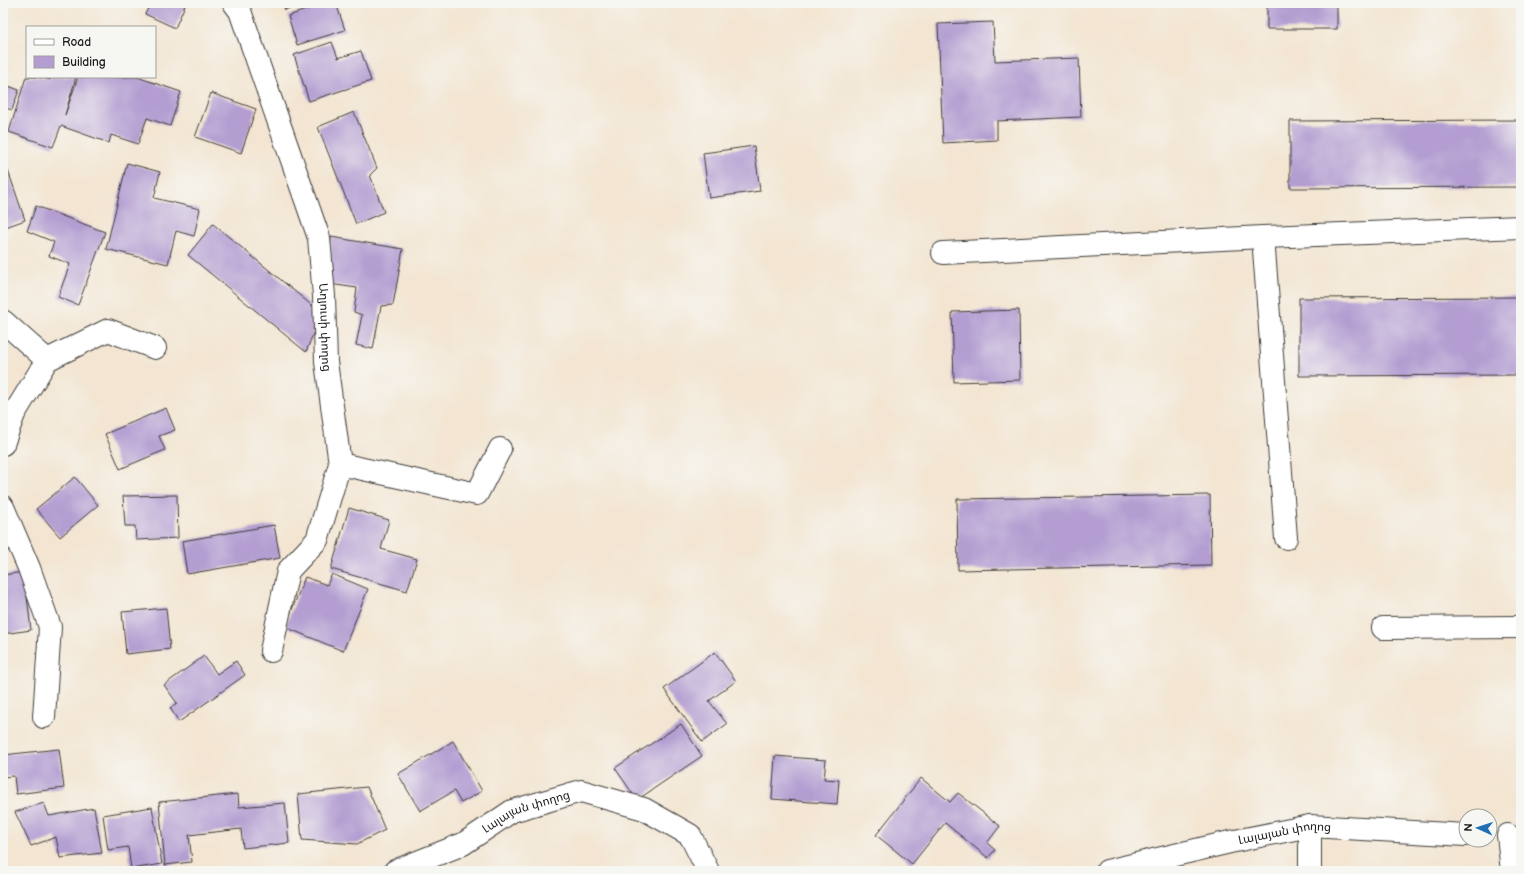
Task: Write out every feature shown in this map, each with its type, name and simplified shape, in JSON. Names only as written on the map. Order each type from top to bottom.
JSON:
[{"type":"street","name":"Աղյուսի փողոց","points":[[234,3],[240,11],[319,238],[324,296],[326,362],[340,464],[317,540],[288,571],[271,651]]},
{"type":"street","points":[[943,253],[1264,237],[1521,227]]},
{"type":"street","points":[[1264,237],[1286,538]]},
{"type":"street","points":[[3,321],[47,360]]},
{"type":"street","points":[[3,444],[14,414],[47,360],[108,330],[155,348]]},
{"type":"street","points":[[340,464],[477,494],[500,449]]},
{"type":"street","points":[[3,507],[50,627],[44,717]]},
{"type":"street","points":[[1384,628],[1521,627]]},
{"type":"street","name":"Լալայան փողոց","points":[[395,871],[463,844],[512,811],[581,791],[644,809],[690,835],[708,871]]},
{"type":"street","points":[[1310,826],[1310,871]]},
{"type":"street","name":"Լալայան փողոց","points":[[1107,871],[1230,842],[1310,826],[1458,834]]},
{"type":"street","points":[[1506,835],[1512,871]]},
{"type":"building","points":[[151,3],[186,3],[175,28],[145,14]]},
{"type":"building","points":[[282,3],[302,3],[285,10]]},
{"type":"building","points":[[326,3],[336,3],[345,30],[297,45],[288,16]]},
{"type":"building","points":[[1267,3],[1337,3],[1337,29],[1267,29]]},
{"type":"building","points":[[993,22],[995,61],[1079,58],[1081,117],[997,121],[997,140],[943,143],[938,24]]},
{"type":"building","points":[[332,42],[338,58],[361,51],[371,81],[309,101],[294,55]]},
{"type":"building","points":[[26,77],[50,80],[51,78],[76,78],[65,115],[78,78],[140,78],[181,92],[170,126],[147,118],[138,144],[111,135],[109,143],[61,126],[53,147],[9,132]]},
{"type":"building","points":[[3,84],[19,90],[12,110],[3,107]]},
{"type":"building","points":[[211,93],[256,109],[241,153],[195,137]]},
{"type":"building","points":[[354,112],[377,168],[370,175],[384,212],[356,224],[318,127]]},
{"type":"building","points":[[1521,120],[1521,187],[1290,188],[1290,121]]},
{"type":"building","points":[[754,146],[760,191],[709,198],[703,153]]},
{"type":"building","points":[[3,156],[25,220],[3,228]]},
{"type":"building","points":[[127,163],[160,172],[154,198],[200,209],[194,236],[176,231],[168,264],[106,249]]},
{"type":"building","points":[[36,206],[105,232],[78,305],[58,297],[70,264],[49,256],[54,242],[27,231]]},
{"type":"building","points":[[213,224],[321,313],[306,352],[188,255]]},
{"type":"building","points":[[331,237],[403,249],[393,305],[381,306],[373,349],[356,345],[362,315],[354,312],[357,288],[329,284]]},
{"type":"building","points":[[1521,297],[1521,375],[1299,376],[1299,298]]},
{"type":"building","points":[[1019,310],[1020,380],[954,382],[952,312]]},
{"type":"building","points":[[166,408],[175,430],[159,436],[165,450],[120,469],[105,434]]},
{"type":"building","points":[[75,477],[98,505],[60,537],[36,509]]},
{"type":"building","points":[[177,495],[178,538],[136,540],[135,526],[125,526],[123,496]]},
{"type":"building","points":[[1210,495],[1211,565],[958,570],[957,499]]},
{"type":"building","points":[[349,508],[389,520],[381,549],[417,559],[407,591],[331,569]]},
{"type":"building","points":[[3,520],[17,545],[3,553]]},
{"type":"building","points":[[274,525],[280,558],[187,574],[182,541]]},
{"type":"building","points":[[24,572],[31,630],[3,634],[3,575]]},
{"type":"building","points":[[332,574],[368,589],[343,651],[285,627],[305,577],[327,585]]},
{"type":"building","points":[[166,608],[170,649],[126,654],[122,612]]},
{"type":"building","points":[[715,652],[736,681],[709,701],[727,724],[702,742],[664,689]]},
{"type":"building","points":[[204,656],[217,674],[236,661],[245,675],[179,722],[170,708],[177,703],[164,685]]},
{"type":"building","points":[[681,724],[702,756],[637,800],[615,768]]},
{"type":"building","points":[[453,741],[482,791],[461,803],[454,791],[420,811],[398,774]]},
{"type":"building","points":[[59,749],[64,788],[16,794],[14,776],[3,777],[3,755]]},
{"type":"building","points":[[775,756],[826,760],[824,779],[839,780],[837,804],[772,799]]},
{"type":"building","points":[[921,778],[950,802],[958,793],[1000,826],[987,843],[995,850],[988,858],[945,823],[912,864],[876,835]]},
{"type":"building","points":[[367,787],[385,830],[357,844],[302,840],[298,794]]},
{"type":"building","points":[[238,794],[239,807],[285,803],[289,843],[243,848],[241,829],[189,835],[192,862],[165,865],[159,802]]},
{"type":"building","points":[[44,803],[49,816],[94,808],[102,853],[60,858],[56,837],[31,846],[15,812]]},
{"type":"building","points":[[152,807],[162,864],[131,869],[128,847],[108,850],[103,815]]}]
